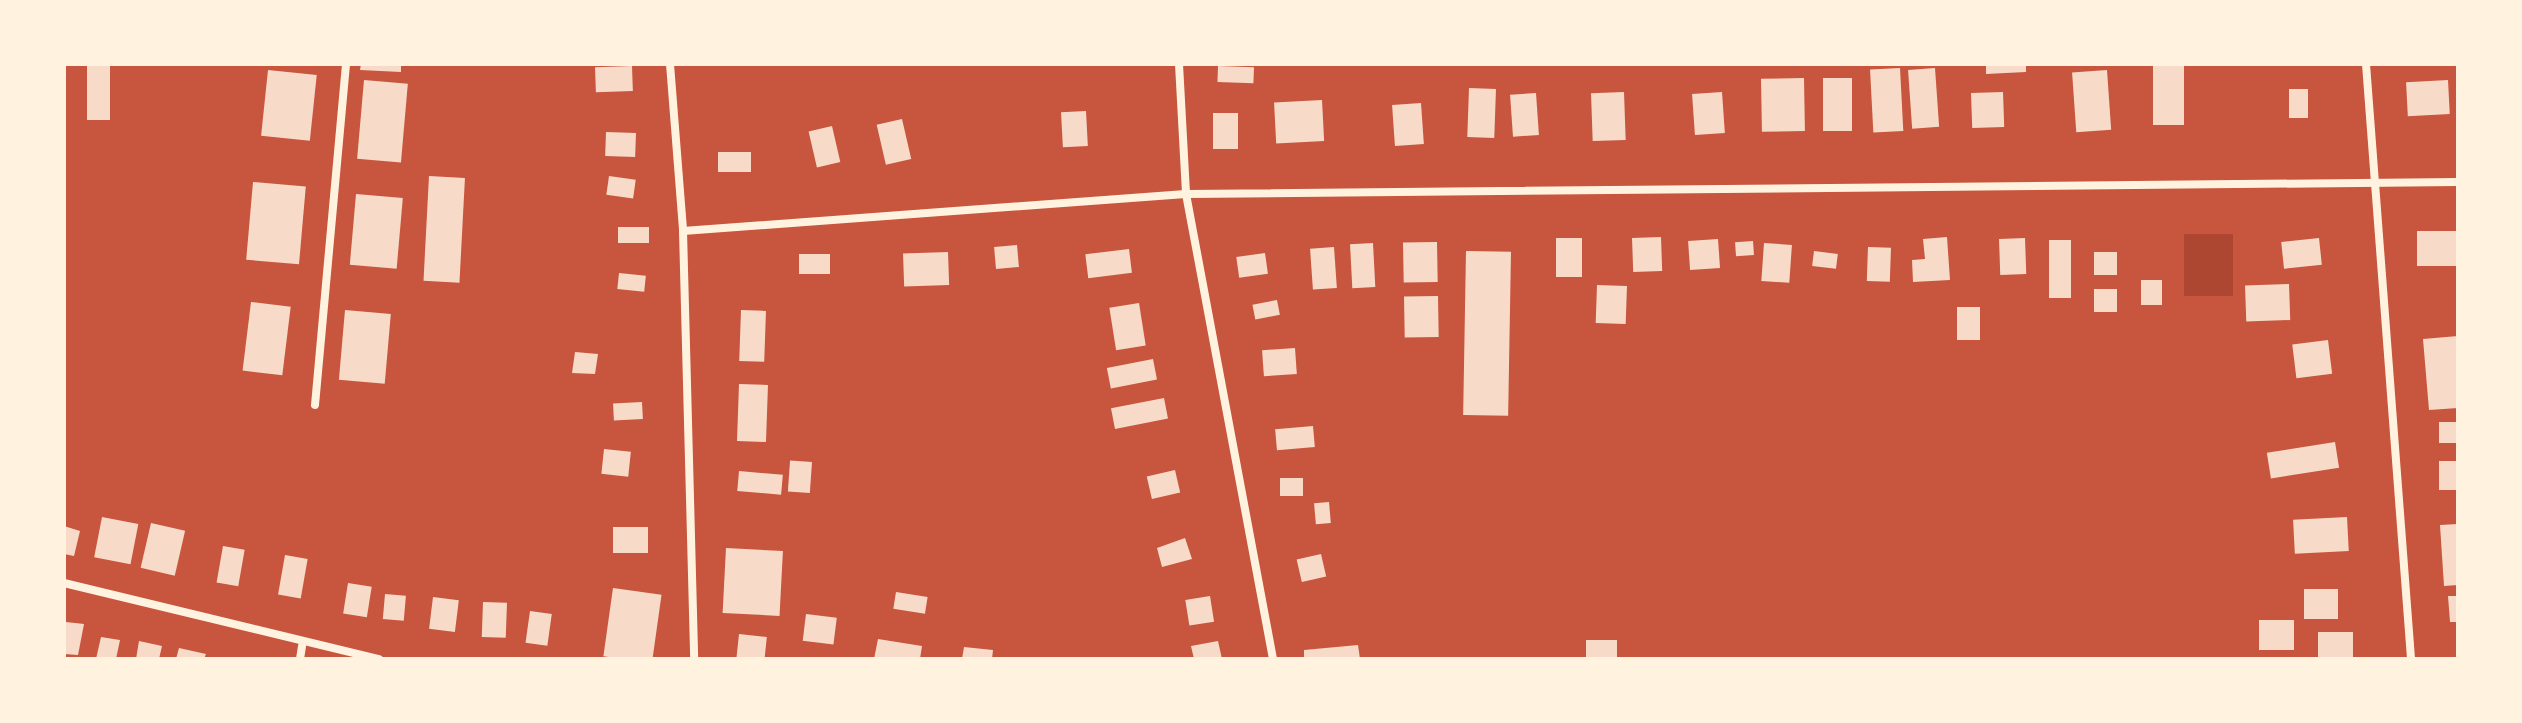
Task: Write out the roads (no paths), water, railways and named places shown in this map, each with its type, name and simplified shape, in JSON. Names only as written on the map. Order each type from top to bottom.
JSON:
[{"type":"street","points":[[315,405],[346,64]]},
{"type":"street","points":[[670,64],[683,231],[694,659]]},
{"type":"street","points":[[1179,64],[1186,194],[1273,659]]},
{"type":"street","points":[[2366,64],[2411,659]]},
{"type":"street","points":[[683,231],[1186,194],[2458,182]]},
{"type":"street","points":[[64,583],[302,646],[379,659]]},
{"type":"street","points":[[300,659],[302,646]]}]
